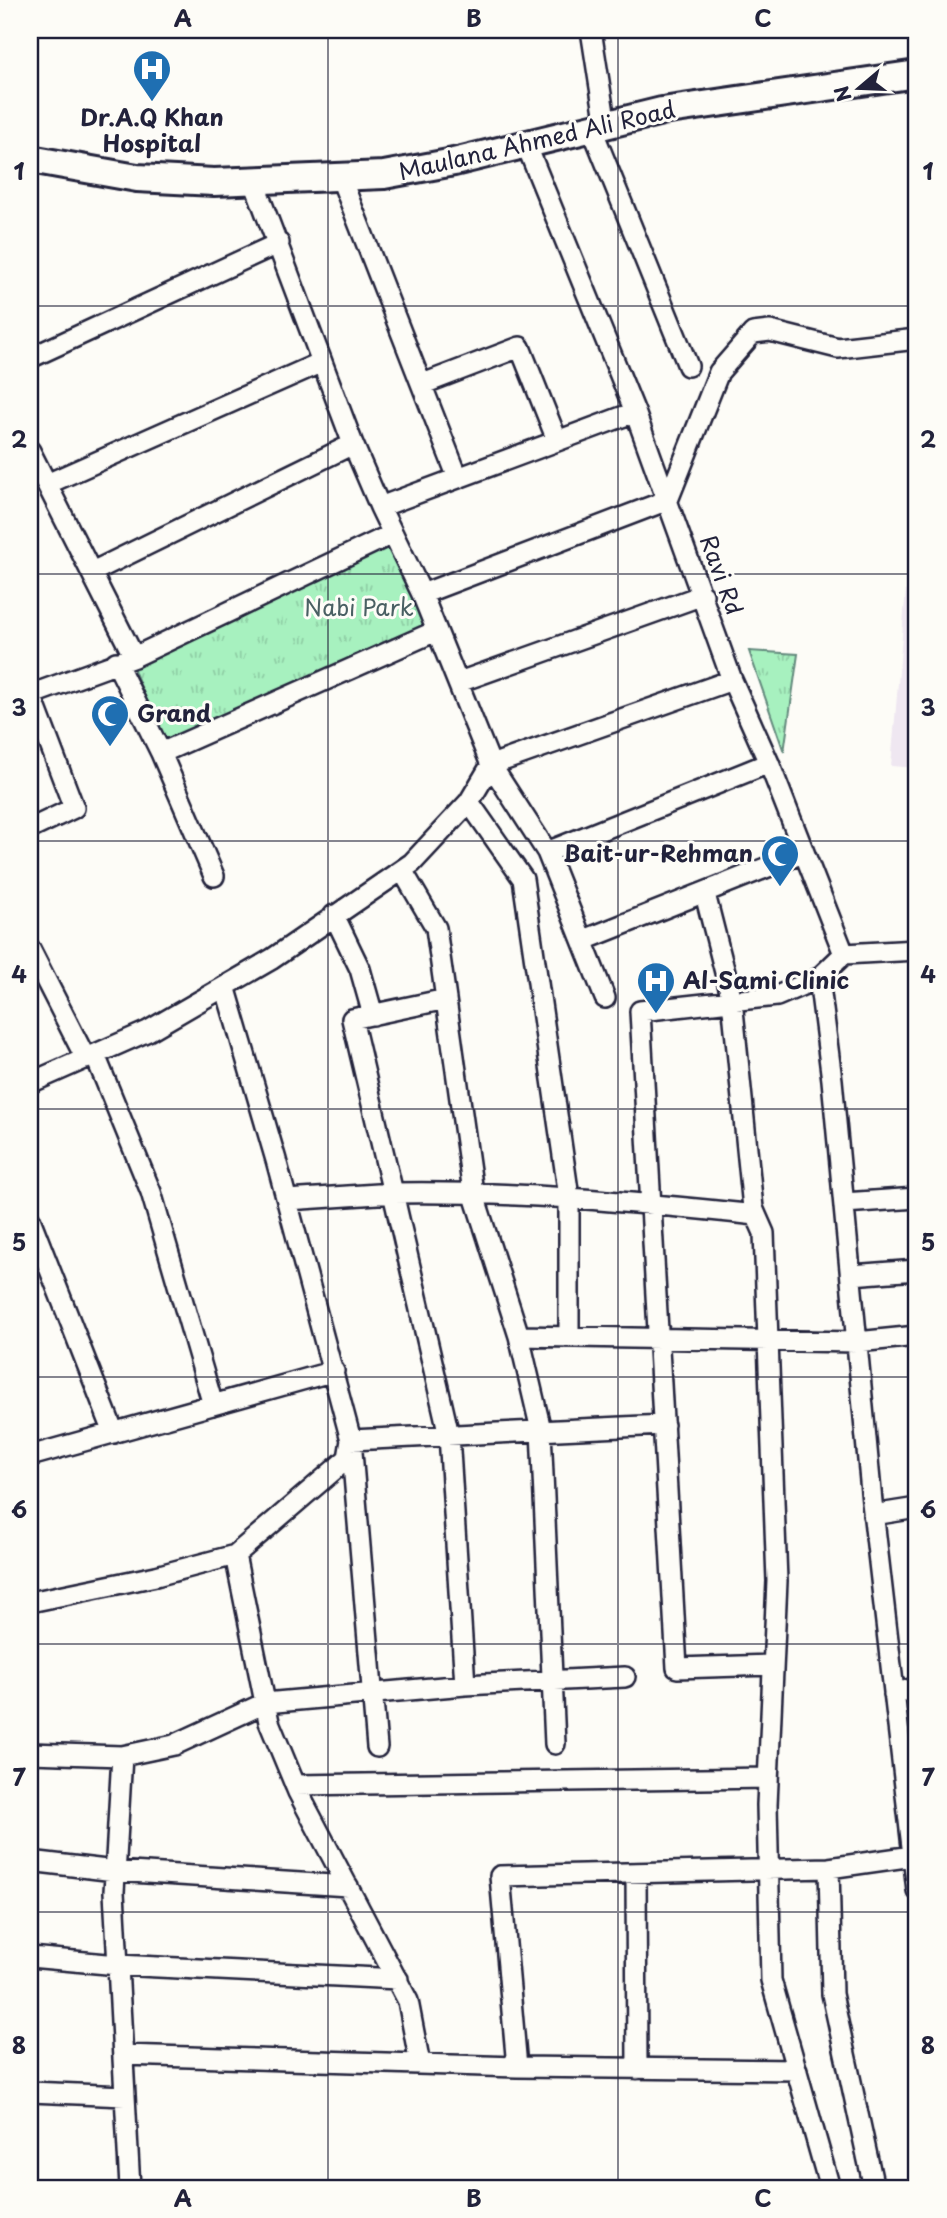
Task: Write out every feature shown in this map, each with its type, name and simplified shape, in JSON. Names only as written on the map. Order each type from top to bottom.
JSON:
[{"type":"street","points":[[591,30],[599,127],[688,366]]},
{"type":"street","name":"Maulana Ahmed Ali Road","points":[[30,159],[137,178],[254,182],[384,176],[675,109],[917,74]]},
{"type":"street","name":"Ravi Rd","points":[[526,144],[635,412],[732,680],[769,763],[844,954]]},
{"type":"street","points":[[340,176],[458,478]]},
{"type":"street","points":[[254,182],[353,444],[380,507],[422,594],[491,765],[547,852],[605,998]]},
{"type":"street","points":[[30,358],[279,243]]},
{"type":"street","points":[[422,594],[668,500],[719,372],[753,333],[770,331],[838,348],[917,339]]},
{"type":"street","points":[[423,384],[520,347],[557,440]]},
{"type":"street","points":[[47,484],[322,362]]},
{"type":"street","points":[[380,507],[635,412]]},
{"type":"street","points":[[92,572],[353,444]]},
{"type":"street","points":[[30,451],[92,572],[161,753],[214,876]]},
{"type":"street","points":[[30,829],[74,808],[30,695],[125,660],[392,534]]},
{"type":"street","points":[[459,682],[702,595]]},
{"type":"street","points":[[161,753],[436,631]]},
{"type":"street","points":[[30,1083],[148,1031],[272,959],[402,870],[412,863],[468,802],[491,765],[732,680]]},
{"type":"street","points":[[547,852],[769,763]]},
{"type":"street","points":[[468,802],[523,879],[569,1197],[569,1336]]},
{"type":"street","points":[[584,940],[803,853]]},
{"type":"street","points":[[402,870],[436,928],[473,1192],[519,1336],[541,1430],[555,1744]]},
{"type":"street","points":[[705,894],[732,1000],[753,1208],[764,1233],[777,1581],[768,1777],[767,1869],[771,1980],[830,2188]]},
{"type":"street","points":[[334,915],[360,969],[373,1015]]},
{"type":"street","points":[[30,949],[91,1057],[151,1192],[213,1405]]},
{"type":"street","points":[[773,1665],[677,1668],[640,1010],[777,996],[819,978],[844,954],[917,950]]},
{"type":"street","points":[[819,978],[844,1203],[873,1515],[894,1694],[914,1828],[913,1856],[917,1889]]},
{"type":"street","points":[[225,986],[288,1200],[351,1440],[377,1747]]},
{"type":"street","points":[[446,999],[352,1019],[449,1435],[465,1685]]},
{"type":"street","points":[[288,1200],[473,1192],[569,1197],[756,1215]]},
{"type":"street","points":[[844,1203],[917,1198]]},
{"type":"street","points":[[30,1219],[114,1433]]},
{"type":"street","points":[[851,1275],[917,1270]]},
{"type":"street","points":[[519,1336],[857,1342],[917,1336]]},
{"type":"street","points":[[30,1456],[334,1371]]},
{"type":"street","points":[[351,1440],[664,1425]]},
{"type":"street","points":[[30,1602],[156,1576],[235,1555],[348,1458],[351,1440]]},
{"type":"street","points":[[873,1515],[917,1508]]},
{"type":"street","points":[[235,1555],[269,1723],[295,1785],[408,2001],[420,2064]]},
{"type":"street","points":[[30,1753],[122,1755],[173,1745],[265,1703],[465,1685],[625,1677]]},
{"type":"street","points":[[894,1694],[917,1687]]},
{"type":"street","points":[[122,1755],[115,1871],[130,2188]]},
{"type":"street","points":[[295,1785],[768,1777]]},
{"type":"street","points":[[517,2067],[500,1876],[829,1868],[913,1856]]},
{"type":"street","points":[[30,1861],[115,1871],[348,1886]]},
{"type":"street","points":[[829,1868],[832,1994],[874,2188]]},
{"type":"street","points":[[636,1873],[637,2069]]},
{"type":"street","points":[[30,1957],[118,1965],[398,1979]]},
{"type":"street","points":[[123,2055],[517,2067],[797,2070]]},
{"type":"street","points":[[30,2092],[125,2096]]},
{"type":"shaded area","points":[[910,541],[917,541],[917,768],[891,766]]},
{"type":"green space","name":"Nabi Park","points":[[394,543],[427,626],[165,745],[133,668]]},
{"type":"green space","points":[[749,651],[798,654],[784,752]]},
{"type":"place","name":"Dr.A.Q Khan Hospital","points":[[152,103]]},
{"type":"place","name":"Grand","points":[[110,748]]},
{"type":"place","name":"Bait-ur-Rehman","points":[[780,888]]},
{"type":"place","name":"Al-Sami Clinic","points":[[656,1015]]}]
